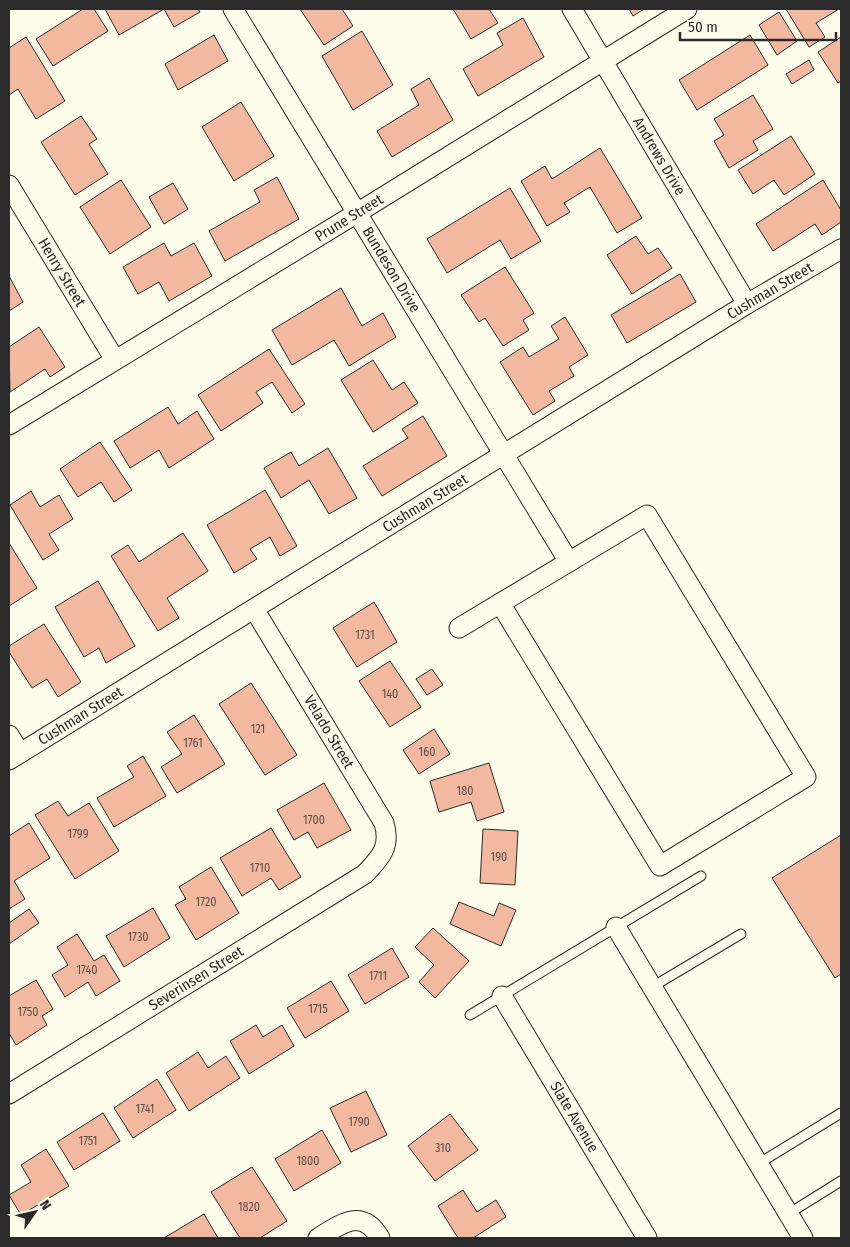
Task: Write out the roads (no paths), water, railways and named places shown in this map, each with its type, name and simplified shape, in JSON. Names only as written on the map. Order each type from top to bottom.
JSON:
[{"type":"street","name":"Bundeson Drive","points":[[232,9],[569,562]]},
{"type":"street","name":"Andrews Drive","points":[[572,9],[747,304]]},
{"type":"street","name":"Prune Street","points":[[9,425],[687,9]]},
{"type":"street","name":"Henry Street","points":[[9,185],[115,360]]},
{"type":"street","name":"Cushman Street","points":[[14,756],[747,304],[841,249]]},
{"type":"street","points":[[459,628],[500,603],[647,515],[806,777],[660,866],[500,603]]},
{"type":"street","name":"Velado Street","points":[[254,609],[384,823],[387,840],[380,858]]},
{"type":"street","points":[[9,735],[14,756]]},
{"type":"street","name":"Severinsen Street","points":[[9,1094],[365,874],[380,858]]},
{"type":"street","points":[[616,927],[803,1238]]},
{"type":"street","name":"Slate Avenue","points":[[502,996],[647,1238]]},
{"type":"street","points":[[318,1238],[344,1223],[354,1220],[363,1222],[378,1234]]},
{"type":"lane","points":[[470,1016],[701,876]]},
{"type":"lane","points":[[652,987],[741,934]]},
{"type":"lane","points":[[758,1164],[841,1113]]},
{"type":"lane","points":[[788,1214],[841,1181]]}]
